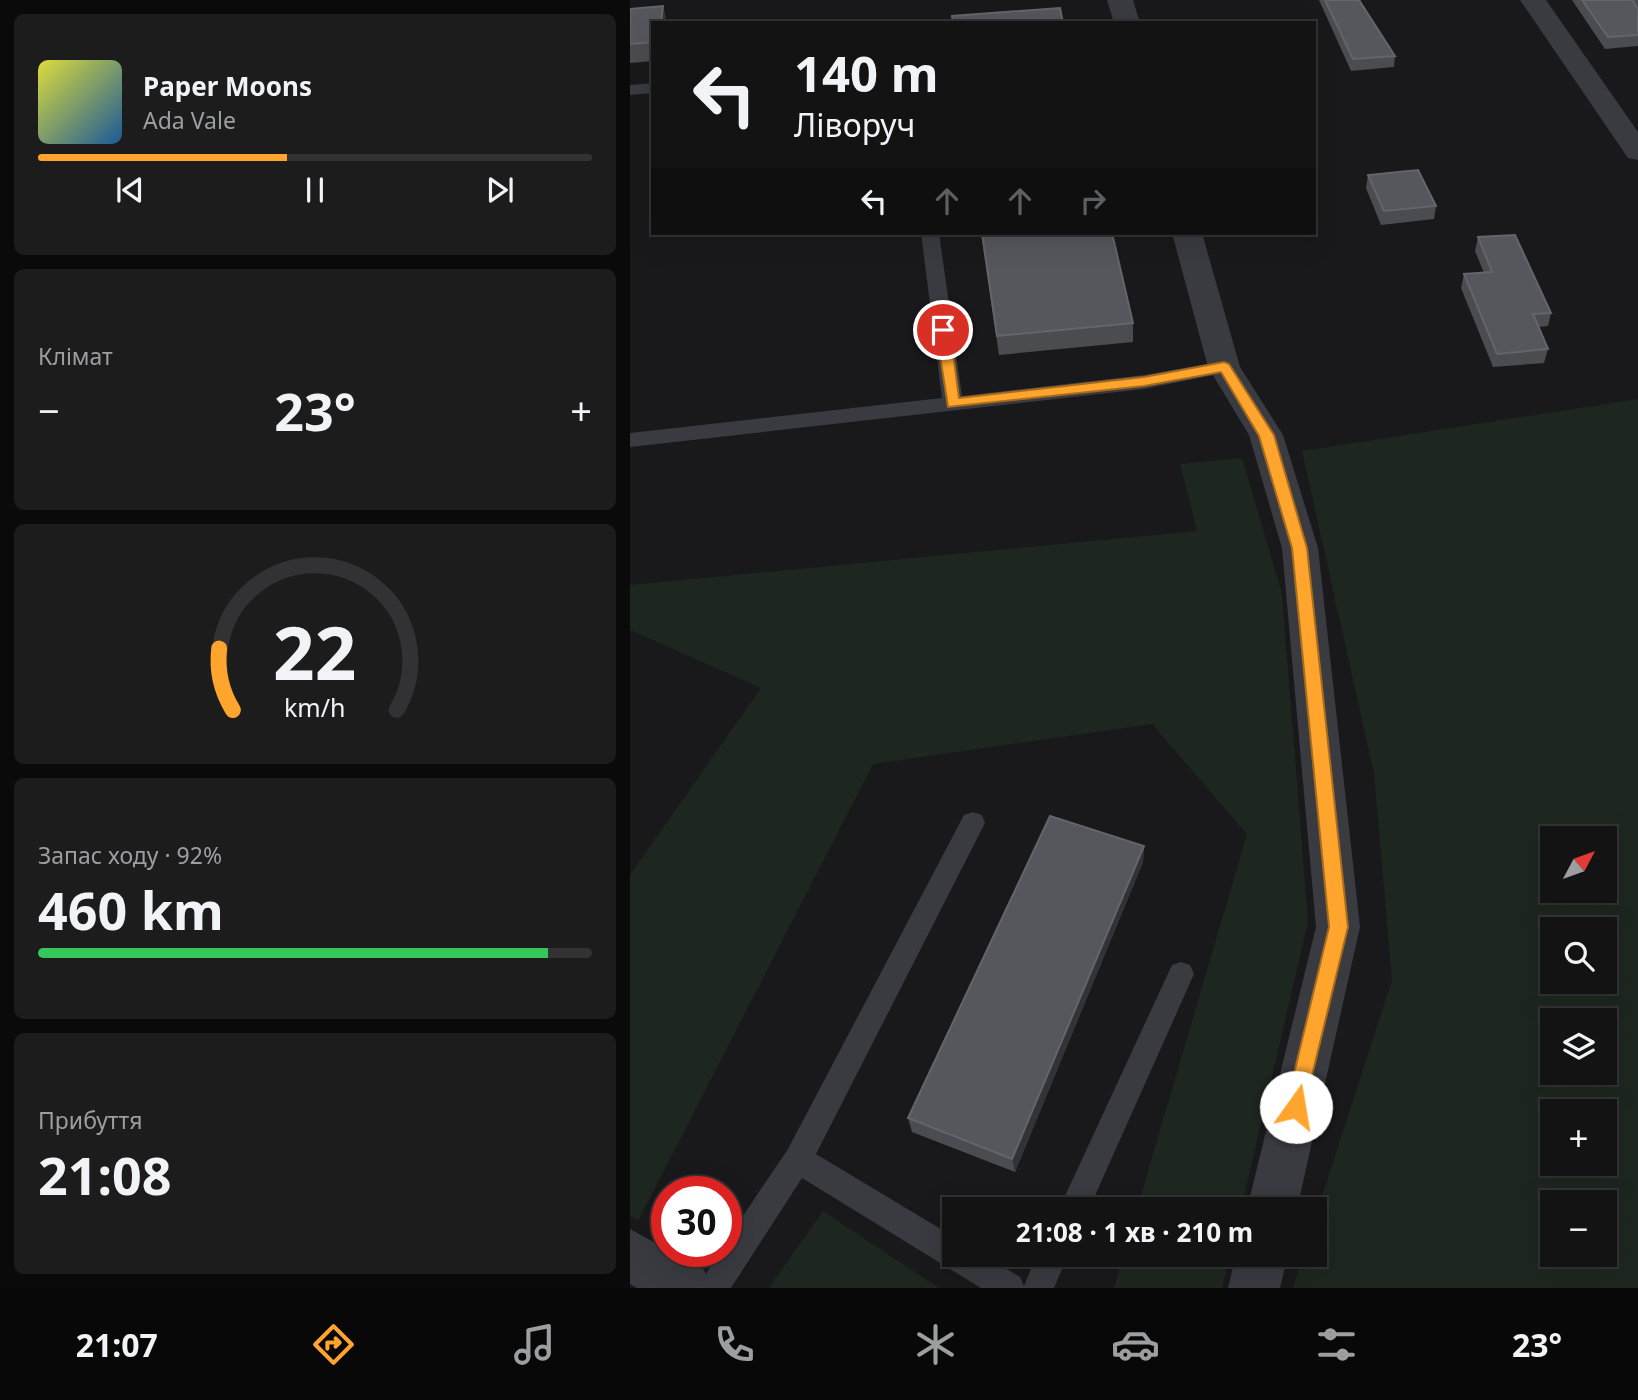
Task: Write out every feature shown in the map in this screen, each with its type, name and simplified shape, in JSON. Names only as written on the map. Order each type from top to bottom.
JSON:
[{"type":"street","points":[[1120,0],[1126,21]]},
{"type":"street","points":[[1533,0],[1638,152]]},
{"type":"street","points":[[1188,235],[1224,367],[1266,435],[1300,548],[1338,927],[1275,1197]]},
{"type":"street","points":[[630,1255],[686,1288]]},
{"type":"street","points":[[1254,1288],[1259,1267]]},
{"type":"lane","points":[[630,90],[651,88]]},
{"type":"lane","points":[[930,235],[953,404]]},
{"type":"lane","points":[[630,440],[1144,382],[1224,367]]},
{"type":"lane","points":[[713,1288],[798,1159],[973,823]]},
{"type":"lane","points":[[1079,1197],[1181,974]]},
{"type":"lane","points":[[798,1159],[942,1247]]},
{"type":"lane","points":[[975,1267],[1009,1288]]},
{"type":"lane","points":[[1038,1288],[1048,1267]]},
{"type":"shaded area","points":[[1638,399],[1638,1288],[1293,1288],[1299,1267],[1327,1267],[1327,1197],[1322,1197],[1392,980],[1374,774],[1302,451]]},
{"type":"shaded area","points":[[1242,458],[1282,594],[1308,922],[1244,1197],[1141,1197],[1247,834],[1152,724],[873,764],[661,1176],[651,1176],[651,1196],[638,1221],[630,1216],[630,875],[761,688],[630,630],[630,585],[1197,531],[1180,464]]},
{"type":"shaded area","points":[[823,1211],[939,1288],[769,1288]]},
{"type":"shaded area","points":[[1120,1267],[1227,1267],[1222,1288],[1114,1288]]},
{"type":"building","points":[[1325,0],[1359,0],[1395,56],[1353,59]]},
{"type":"building","points":[[1582,0],[1632,0],[1638,9],[1638,35],[1608,37]]},
{"type":"building","points":[[663,6],[661,21],[651,21],[651,42],[630,44],[630,9]]},
{"type":"building","points":[[1060,8],[1063,21],[953,21],[952,16]]},
{"type":"building","points":[[1418,170],[1436,206],[1384,211],[1368,175]]},
{"type":"building","points":[[982,235],[1112,235],[1133,323],[997,336]]},
{"type":"building","points":[[1515,235],[1551,313],[1533,314],[1548,349],[1497,354],[1464,274],[1492,272],[1478,237]]},
{"type":"building","points":[[1050,816],[1144,846],[1012,1159],[908,1118]]},
{"type":"route","points":[[943,330],[953,404],[1144,382],[1224,367],[1266,435],[1300,548],[1338,927],[1296,1107]]}]
